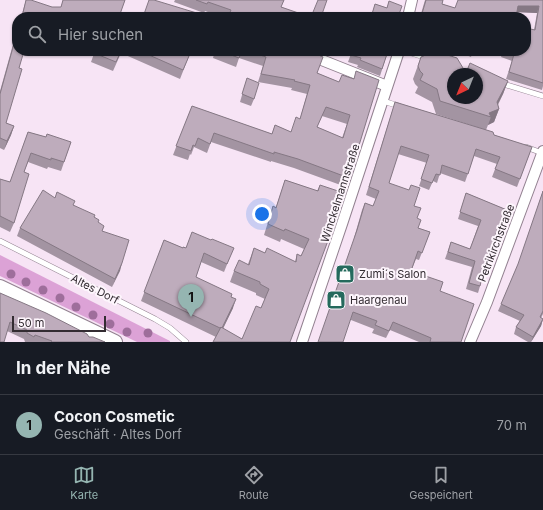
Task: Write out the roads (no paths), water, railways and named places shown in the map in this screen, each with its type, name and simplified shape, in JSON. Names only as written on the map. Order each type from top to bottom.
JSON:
[{"type":"main road","points":[[0,287],[91,334],[114,342]]},
{"type":"street","points":[[409,12],[412,0]]},
{"type":"street","points":[[312,56],[387,86]]},
{"type":"street","name":"Winckelmannstraße","points":[[302,342],[397,56]]},
{"type":"street","name":"Petrikirchstraße","points":[[470,342],[487,302],[543,152]]},
{"type":"lane","points":[[420,56],[432,60]]},
{"type":"lane","points":[[494,80],[543,96]]},
{"type":"lane","points":[[383,101],[404,108]]},
{"type":"lane","points":[[520,145],[543,152]]},
{"type":"lane","name":"Altes Dorf","points":[[0,241],[155,319],[170,328],[186,342]]},
{"type":"place","name":"Zumi´s Salon","points":[[345,274]]},
{"type":"place","name":"Haargenau","points":[[336,300]]},
{"type":"place","name":"Cocon Cosmetic","points":[[191,317]]}]
